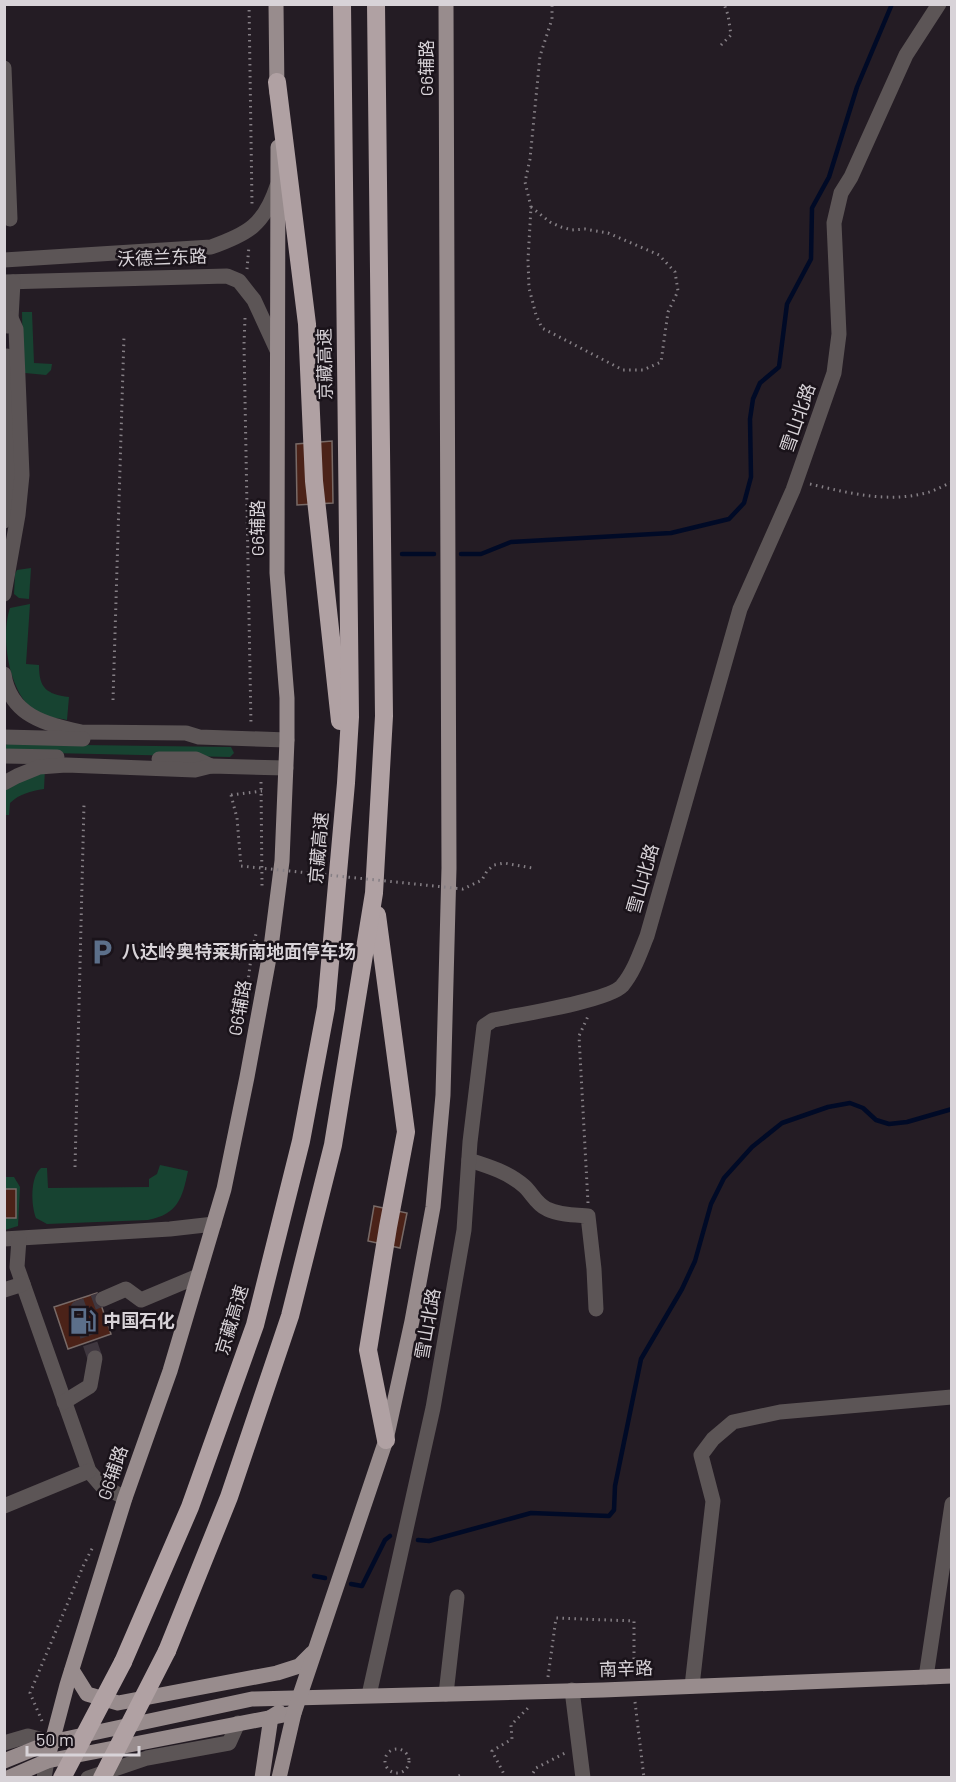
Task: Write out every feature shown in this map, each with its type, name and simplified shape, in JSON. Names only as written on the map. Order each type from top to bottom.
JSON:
[{"type":"highway","name":"京藏高速","points":[[62,1778],[123,1662],[190,1508],[255,1325],[301,1141],[326,1008],[350,717],[342,4]]},
{"type":"highway","points":[[102,1778],[167,1651],[229,1497],[290,1316],[333,1145],[374,893],[384,716],[376,4]]},
{"type":"highway","points":[[277,82],[307,324],[314,481],[346,783]]},
{"type":"highway","points":[[374,893],[406,1132],[368,1350],[386,1440]]},
{"type":"main road","name":"G6辅路","points":[[46,1761],[125,1498],[170,1371],[224,1189],[248,1077],[271,946],[282,861],[287,740],[287,698],[278,573],[279,180],[276,4]]},
{"type":"main road","name":"G6辅路","points":[[280,1776],[294,1713],[386,1440],[412,1322],[433,1207],[443,1095],[449,868],[446,4]]},
{"type":"main road","points":[[72,1671],[87,1694],[118,1703],[277,1673],[300,1666],[314,1651]]},
{"type":"main road","name":"南辛路","points":[[51,1742],[252,1699],[634,1689],[951,1676]]},
{"type":"main road","points":[[260,1775],[271,1717],[301,1697]]},
{"type":"main road","points":[[8,1778],[46,1761],[294,1713]]},
{"type":"main road","points":[[4,1761],[51,1742]]},
{"type":"street","name":"雪山北路","points":[[369,1695],[433,1408],[464,1230],[469,1160],[484,1026],[493,1020],[594,998],[620,988],[631,975],[647,936],[740,609],[796,481],[834,373],[839,334],[834,223],[841,193],[851,177],[906,55],[939,4]]},
{"type":"street","points":[[4,68],[10,219]]},
{"type":"street","name":"沃德兰东路","points":[[4,260],[211,247],[237,238],[259,222],[271,205],[279,180]]},
{"type":"street","points":[[201,276],[202,247]]},
{"type":"street","name":"沃德兰东路","points":[[9,282],[227,276],[239,281],[254,300],[278,352]]},
{"type":"street","points":[[4,594],[18,515],[22,475],[13,388],[16,329],[11,318],[9,282]]},
{"type":"street","points":[[4,520],[9,496],[6,417],[13,388]]},
{"type":"street","points":[[5,679],[8,692],[26,712],[45,723],[81,732],[186,733],[199,737],[287,740]]},
{"type":"street","points":[[4,710],[5,679]]},
{"type":"street","points":[[4,737],[189,742],[199,737]]},
{"type":"street","points":[[4,756],[196,759],[211,766]]},
{"type":"street","points":[[4,783],[39,767],[66,765],[195,770],[211,766],[286,768]]},
{"type":"street","points":[[469,1160],[494,1167],[508,1175],[525,1186],[544,1208],[554,1212],[588,1216],[596,1309]]},
{"type":"street","points":[[125,1498],[101,1485],[89,1471],[23,1284],[11,1269],[12,1239],[170,1230],[214,1224]]},
{"type":"street","points":[[103,1299],[126,1289],[141,1300],[198,1276]]},
{"type":"street","points":[[4,1290],[23,1284]]},
{"type":"street","points":[[64,1402],[90,1386],[95,1358]]},
{"type":"street","points":[[692,1686],[713,1501],[701,1455],[713,1439],[733,1422],[780,1412],[951,1397]]},
{"type":"street","points":[[4,1506],[89,1471]]},
{"type":"street","points":[[926,1677],[951,1504]]},
{"type":"street","points":[[446,1694],[457,1597]]},
{"type":"street","points":[[572,1690],[583,1778]]},
{"type":"street","points":[[88,1778],[147,1758],[229,1743],[238,1723]]},
{"type":"street","points":[[4,1743],[28,1736],[51,1742]]},
{"type":"street","points":[[44,1778],[46,1761]]},
{"type":"path","points":[[249,4],[252,206],[244,344],[252,738]]},
{"type":"path","points":[[531,207],[549,222],[561,227],[608,233],[659,255],[675,272],[678,291],[668,312],[661,362],[643,370],[623,370],[542,328],[536,315],[529,288],[531,207],[525,182],[530,159],[540,56],[552,19],[552,4]]},
{"type":"path","points":[[721,45],[731,35],[724,4]]},
{"type":"path","points":[[113,700],[124,336]]},
{"type":"path","points":[[796,481],[852,494],[886,498],[927,493],[951,482]]},
{"type":"path","points":[[258,767],[261,791],[262,890]]},
{"type":"path","points":[[261,791],[231,795],[237,818],[242,866],[463,889],[482,880],[487,870],[494,865],[504,863],[532,868]]},
{"type":"path","points":[[75,1167],[84,804]]},
{"type":"path","points":[[246,995],[257,931]]},
{"type":"path","points":[[588,1216],[579,1036],[594,998]]},
{"type":"path","points":[[51,1742],[30,1693],[94,1544]]},
{"type":"path","points":[[506,1778],[492,1751],[512,1738],[511,1725],[541,1691],[556,1618],[634,1621],[634,1689],[644,1778]]},
{"type":"path","points":[[530,1778],[536,1768],[579,1745]]},
{"type":"path","points":[[405,1778],[409,1760],[403,1750],[395,1749],[385,1756],[386,1767],[392,1773],[400,1773],[407,1768]]},
{"type":"path","points":[[453,1778],[461,1775],[462,1778]]},
{"type":"green space","points":[[22,312],[32,312],[34,363],[52,364],[51,370],[46,375],[25,373]]},
{"type":"green space","points":[[31,568],[29,599],[19,598],[14,594],[15,574],[17,570]]},
{"type":"green space","points":[[30,604],[26,664],[39,665],[40,679],[49,692],[69,697],[67,720],[40,714],[29,706],[14,682],[7,650],[7,620],[10,608]]},
{"type":"green space","points":[[8,744],[231,747],[234,753],[230,757],[7,752],[4,746]]},
{"type":"green space","points":[[45,769],[44,789],[17,797],[10,803],[9,815],[5,815],[4,789]]},
{"type":"green space","points":[[160,1165],[188,1171],[181,1197],[166,1214],[148,1220],[47,1224],[36,1218],[32,1192],[37,1172],[41,1168],[47,1168],[48,1188],[149,1187],[149,1179],[157,1174]]},
{"type":"green space","points":[[4,1177],[14,1177],[20,1187],[18,1226],[5,1230]]},
{"type":"building","points":[[332,441],[333,503],[297,505],[296,444]]},
{"type":"building","points":[[4,1189],[16,1189],[16,1218],[4,1218]]},
{"type":"building","points":[[374,1206],[407,1213],[400,1248],[368,1241]]},
{"type":"building","name":"中国石化","points":[[97,1293],[111,1334],[68,1349],[54,1307]]},
{"type":"waterway","points":[[461,554],[481,554],[511,542],[671,533],[729,519],[744,503],[751,477],[750,419],[753,399],[760,383],[779,367],[787,304],[811,259],[812,208],[829,177],[857,87],[892,4]]},
{"type":"waterway","points":[[402,554],[434,554]]},
{"type":"waterway","points":[[418,1540],[429,1541],[531,1513],[609,1516],[614,1510],[615,1486],[641,1359],[682,1289],[695,1261],[711,1204],[724,1178],[752,1147],[782,1123],[828,1107],[850,1103],[863,1108],[876,1120],[889,1124],[907,1122],[952,1109]]},
{"type":"waterway","points":[[351,1584],[362,1586],[385,1540],[390,1536]]},
{"type":"waterway","points":[[314,1576],[325,1578]]},
{"type":"tunnel","points":[[95,1358],[78,1308],[103,1299]]},
{"type":"place","name":"八达岭奥特莱斯南地面停车场","points":[[102,952]]},
{"type":"place","name":"中国石化","points":[[83,1321]]}]
